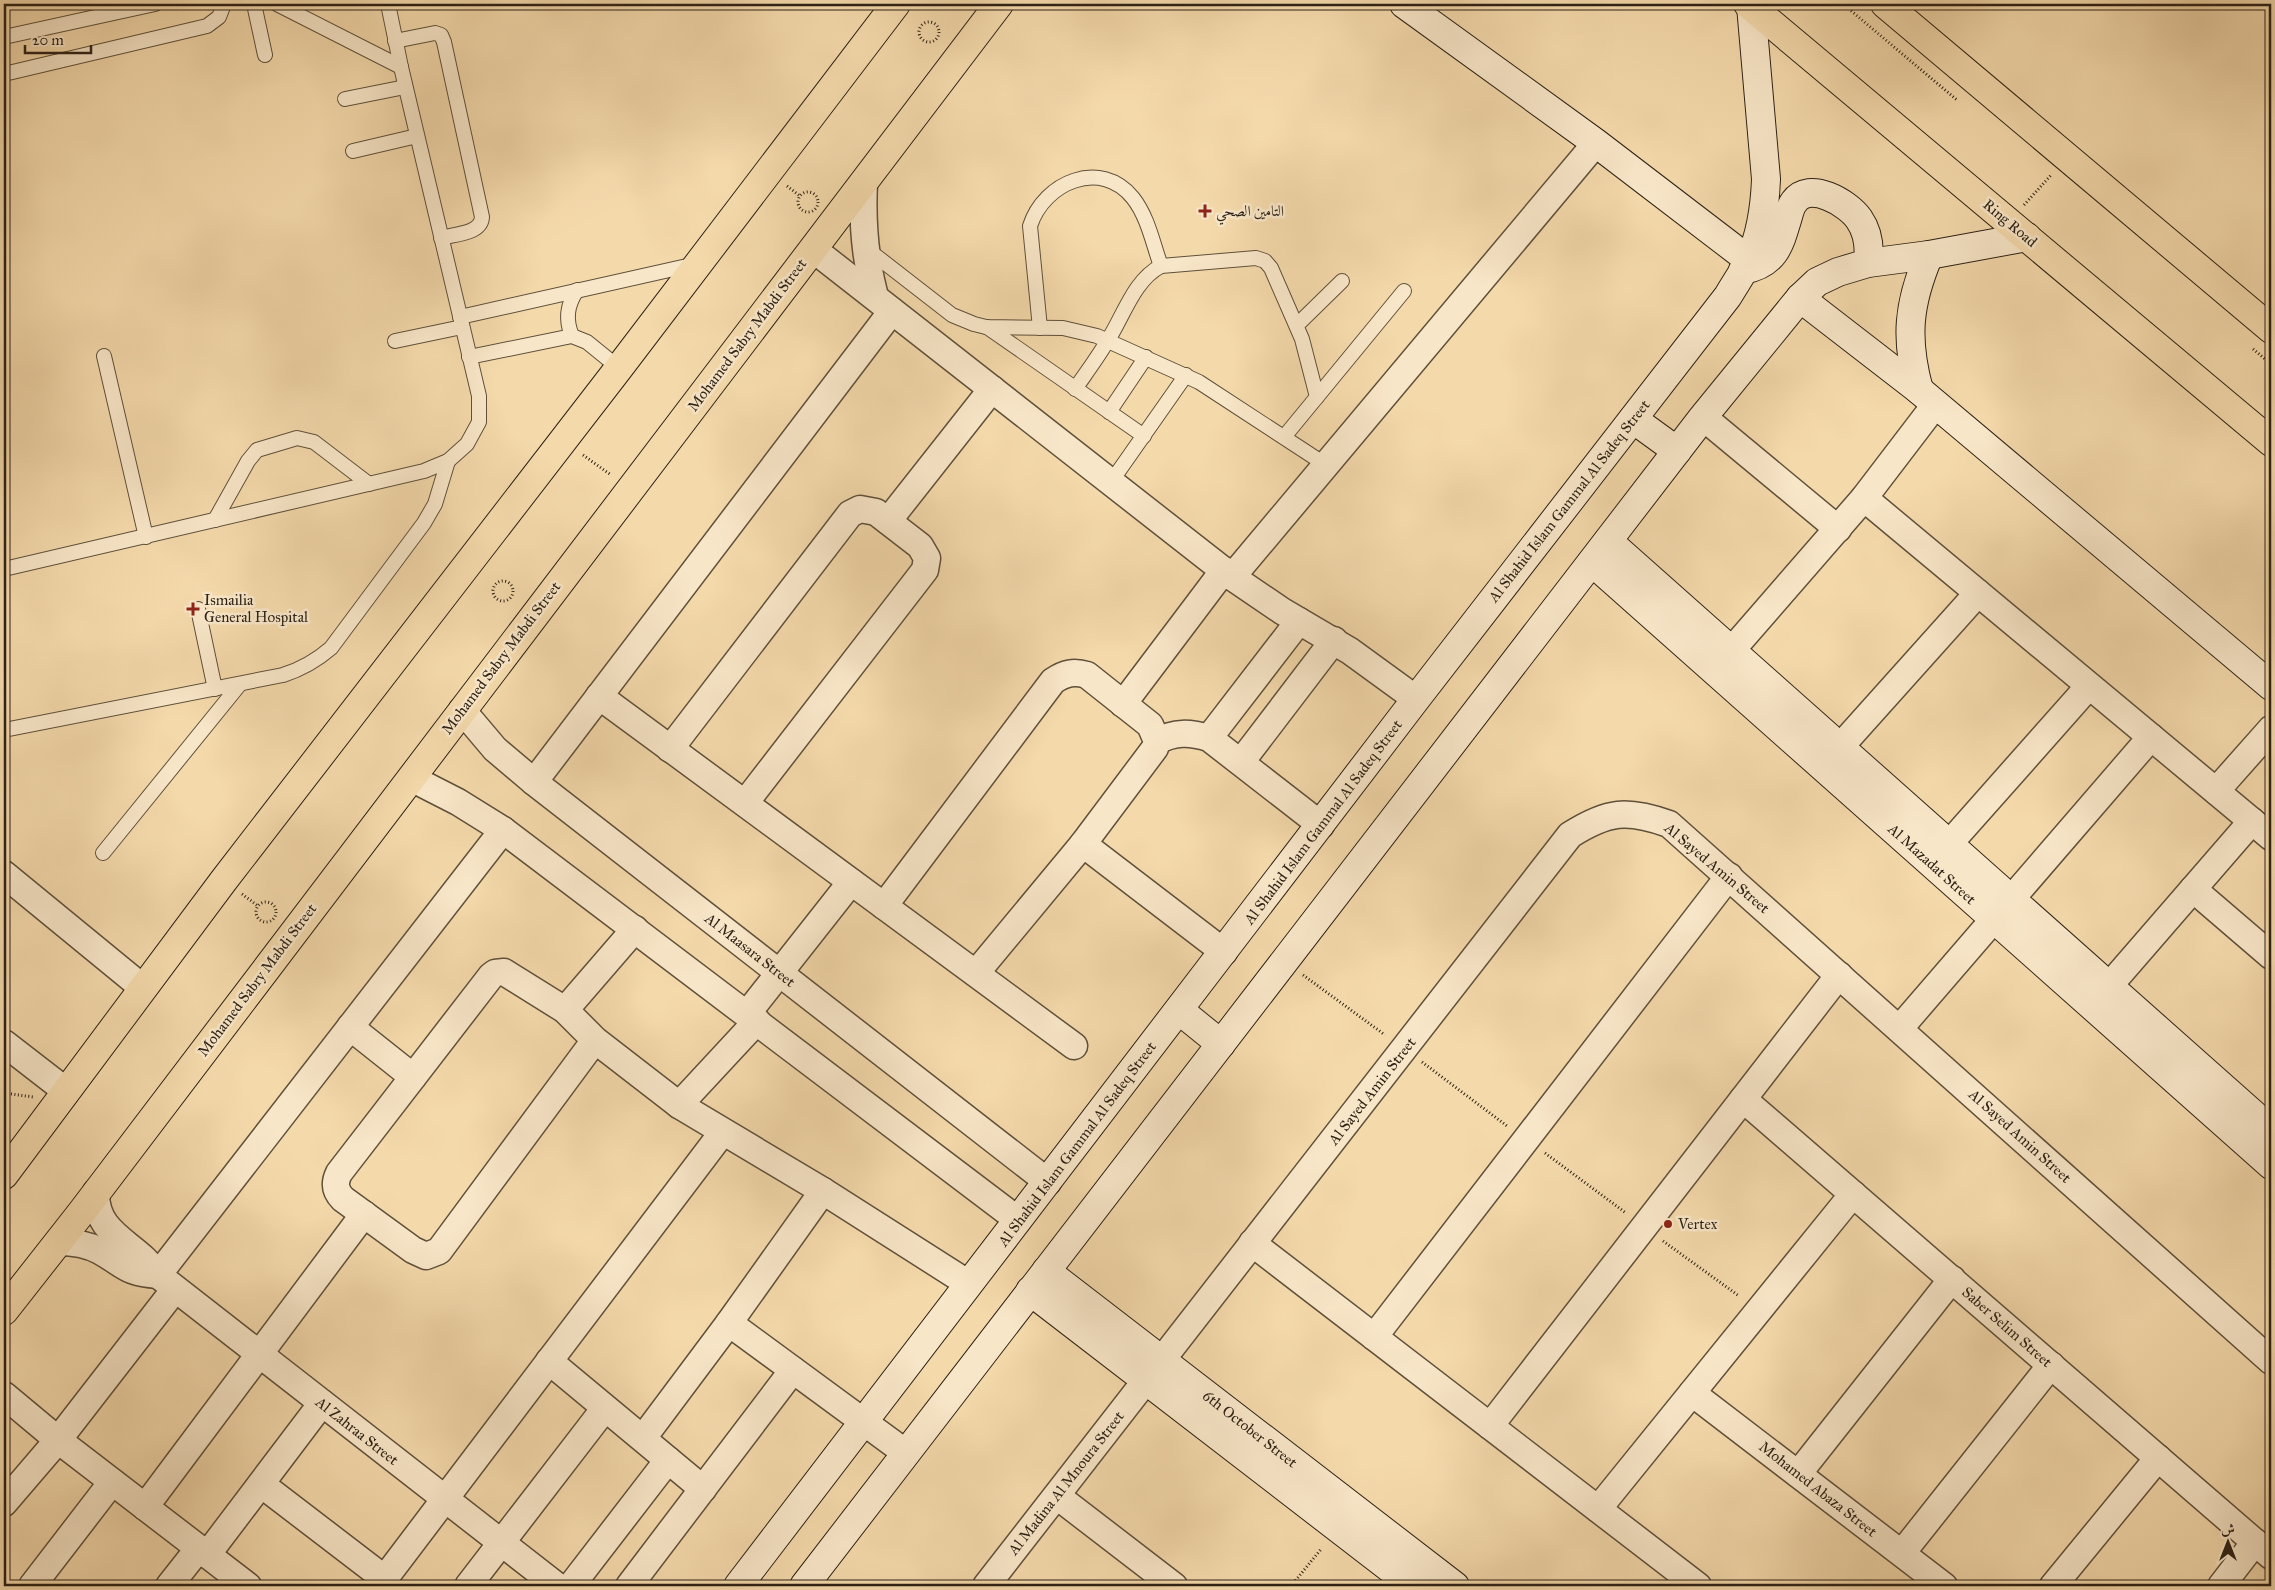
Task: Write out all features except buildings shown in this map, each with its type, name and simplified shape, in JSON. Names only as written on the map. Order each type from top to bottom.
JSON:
[{"type":"main road","points":[[4,1176],[143,988],[896,4]]},
{"type":"main road","name":"Mohamed Sabry Mabdi Street","points":[[4,1311],[999,4]]},
{"type":"main road","points":[[1885,4],[2271,329]]},
{"type":"main road","name":"Ring Road","points":[[1750,5],[2271,442]]},
{"type":"street","points":[[1404,4],[1596,144],[1746,265],[1764,263],[1773,255],[1780,242],[1792,203],[1798,197],[1809,194],[1833,198],[1853,211],[1860,220],[1867,235],[1868,263]]},
{"type":"street","name":"Al Shahid Islam Gammal Al Sadeq Street","points":[[738,1586],[1416,699],[1710,321],[1746,265],[1762,221],[1766,179],[1750,5]]},
{"type":"street","points":[[1123,704],[1228,573],[1326,465],[1596,144]]},
{"type":"street","points":[[864,183],[862,215],[865,248],[884,304]]},
{"type":"street","points":[[805,1586],[1677,451],[1800,298],[1817,282],[1838,272],[1868,263],[1929,255],[2018,230]]},
{"type":"street","points":[[813,249],[1228,573],[1299,620],[1334,640],[1416,699]]},
{"type":"street","points":[[1927,398],[1912,363],[1909,336],[1911,308],[1929,255]]},
{"type":"street","points":[[1800,298],[1927,398],[2271,686]]},
{"type":"street","points":[[534,782],[599,696],[884,304]]},
{"type":"street","points":[[888,521],[992,389]]},
{"type":"street","points":[[1731,651],[1864,498],[1927,398]]},
{"type":"street","points":[[1704,417],[1838,528]]},
{"type":"street","points":[[1632,419],[1677,451]]},
{"type":"street","points":[[1864,498],[2262,829],[2193,889],[2109,986]]},
{"type":"street","points":[[670,749],[850,514],[866,509],[876,512],[925,551],[927,564],[925,570],[745,803]]},
{"type":"street","name":"Al Mazadat Street","points":[[1600,551],[1731,651],[1949,844],[2003,909],[2109,986],[2271,1130]]},
{"type":"street","name":"Al Mazadat Street","points":[[1600,551],[2003,909],[2271,1165]]},
{"type":"street","points":[[1840,747],[1978,593]]},
{"type":"street","points":[[1208,738],[1299,620]]},
{"type":"street","points":[[1241,762],[1334,640]]},
{"type":"street","points":[[884,906],[1053,681],[1068,673],[1078,672],[1087,676],[1150,725],[1156,741]]},
{"type":"street","points":[[1949,844],[2090,686]]},
{"type":"street","points":[[599,696],[1074,1046]]},
{"type":"street","name":"Al Maasara Street","points":[[462,710],[495,749],[534,782],[1048,1182]]},
{"type":"street","points":[[2216,791],[2271,729]]},
{"type":"street","points":[[976,973],[1083,844],[1150,755],[1156,741],[1169,735],[1182,733],[1196,734],[1208,738],[1321,825]]},
{"type":"street","points":[[1900,1028],[2151,737]]},
{"type":"street","points":[[410,778],[458,802],[503,830],[1018,1220]]},
{"type":"street","name":"Al Sayed Amin Street","points":[[1153,1370],[1570,834],[1592,821],[1618,814],[1644,815],[1669,824],[1730,876],[2271,1361]]},
{"type":"street","points":[[4,1503],[58,1440],[166,1282],[350,1027],[503,830]]},
{"type":"street","points":[[1083,844],[1224,952]]},
{"type":"street","points":[[4,874],[143,988]]},
{"type":"street","points":[[1374,1337],[1730,876]]},
{"type":"street","points":[[679,1105],[752,1018],[779,973],[851,882]]},
{"type":"street","points":[[2193,889],[2271,956]]},
{"type":"street","points":[[565,1010],[635,929]]},
{"type":"street","points":[[595,1040],[439,1252],[426,1256],[419,1254],[339,1195],[336,1190],[336,1179],[413,1077],[494,973],[504,972],[565,1010],[595,1040],[679,1105],[722,1133],[823,1191],[969,1284]]},
{"type":"street","points":[[1490,1426],[1839,975]]},
{"type":"street","points":[[1179,1010],[1221,1044]]},
{"type":"street","points":[[350,1027],[413,1077]]},
{"type":"street","points":[[4,1043],[66,1091]]},
{"type":"street","name":"Saber Selim Street","points":[[1743,1099],[2263,1549]]},
{"type":"street","points":[[261,1484],[382,1583],[722,1133]]},
{"type":"street","points":[[643,1438],[729,1323],[823,1191]]},
{"type":"street","name":"Al Zahraa Street","points":[[96,1192],[96,1202],[102,1221],[109,1230],[143,1256],[166,1282],[557,1586]]},
{"type":"street","points":[[1598,1509],[1853,1194]]},
{"type":"street","points":[[145,1506],[364,1214]]},
{"type":"street","name":"Al Zahraa Street","points":[[58,1242],[79,1243],[90,1247],[100,1251],[125,1268],[166,1282]]},
{"type":"street","points":[[1252,1243],[1698,1586]]},
{"type":"street","points":[[1798,1474],[1952,1279]]},
{"type":"street","name":"6th October Street","points":[[1038,1281],[1153,1370],[1455,1586]]},
{"type":"street","points":[[729,1323],[906,1453]]},
{"type":"street","points":[[549,1361],[703,1489]]},
{"type":"street","points":[[1902,1553],[2051,1365]]},
{"type":"street","points":[[629,1586],[793,1370]]},
{"type":"street","name":"6th October Street","points":[[1153,1370],[1338,1528],[1413,1586]]},
{"type":"street","name":"Al Madina Al Mnoura Street","points":[[986,1586],[1153,1370]]},
{"type":"street","name":"Mohamed Abaza Street","points":[[1692,1392],[1944,1586]]},
{"type":"street","points":[[4,1395],[58,1440],[248,1586]]},
{"type":"street","points":[[169,1586],[203,1552],[261,1484],[322,1403]]},
{"type":"street","points":[[468,1586],[606,1408]]},
{"type":"street","points":[[2054,1586],[2158,1458]]},
{"type":"street","points":[[571,1586],[668,1460]]},
{"type":"street","points":[[32,1586],[112,1482]]},
{"type":"street","points":[[1057,1496],[1174,1586]]},
{"type":"street","points":[[2221,1586],[2263,1549]]},
{"type":"lane","points":[[4,37],[155,4]]},
{"type":"lane","points":[[4,74],[207,26],[219,17],[224,4]]},
{"type":"lane","points":[[254,4],[265,55]]},
{"type":"lane","points":[[277,4],[401,67]]},
{"type":"lane","points":[[4,570],[424,471],[448,461],[467,444],[479,422],[479,396],[417,136],[388,4]]},
{"type":"lane","points":[[395,41],[435,33],[441,35],[444,42],[482,222],[476,230],[441,238]]},
{"type":"lane","points":[[345,99],[406,87]]},
{"type":"lane","points":[[353,151],[417,136]]},
{"type":"lane","points":[[1040,328],[1030,226],[1034,212],[1056,188],[1072,180],[1091,178],[1106,180],[1120,186],[1132,196],[1141,209],[1161,266]]},
{"type":"lane","points":[[865,248],[952,315],[986,327],[1075,329],[1108,341],[1186,375],[1326,465]]},
{"type":"lane","points":[[1075,389],[1108,341],[1141,282],[1149,272],[1161,266],[1256,258],[1265,262],[1271,268],[1297,325],[1316,397]]},
{"type":"lane","points":[[395,341],[577,290],[698,264]]},
{"type":"lane","points":[[1297,325],[1342,281]]},
{"type":"lane","points":[[572,336],[568,327],[568,307],[577,290]]},
{"type":"lane","points":[[1284,437],[1404,291]]},
{"type":"lane","points":[[986,327],[1144,436]]},
{"type":"lane","points":[[469,357],[572,336],[587,342],[619,368]]},
{"type":"lane","points":[[104,356],[146,537]]},
{"type":"lane","points":[[1109,412],[1146,357]]},
{"type":"lane","points":[[1111,482],[1186,375]]},
{"type":"lane","points":[[215,520],[248,461],[257,450],[297,438],[314,442],[369,484]]},
{"type":"lane","points":[[4,730],[240,684],[301,670],[331,648],[424,523],[435,504],[448,461]]},
{"type":"lane","points":[[198,609],[215,689]]},
{"type":"lane","points":[[103,853],[240,684]]},
{"type":"path","points":[[934,22],[940,30],[940,35],[933,42],[928,43],[920,36],[919,31],[925,23],[934,22]]},
{"type":"path","points":[[2018,230],[2022,207],[2068,158]]},
{"type":"path","points":[[804,193],[813,193],[819,200],[816,209],[812,212],[807,212],[799,206],[798,201],[804,193]]},
{"type":"path","points":[[562,440],[630,489]]},
{"type":"path","points":[[502,580],[511,584],[513,593],[507,600],[502,601],[493,595],[492,590],[498,582],[502,580]]},
{"type":"path","points":[[261,902],[271,902],[276,909],[275,918],[270,921],[265,922],[257,916],[256,911],[261,902]]},
{"type":"path","points":[[1291,1586],[1338,1528]]},
{"type":"place","name":"التامين الصحي","points":[[1205,211]]},
{"type":"place","name":"Ismailia General Hospital","points":[[193,609]]},
{"type":"place","name":"Vertex","points":[[1668,1224]]}]
